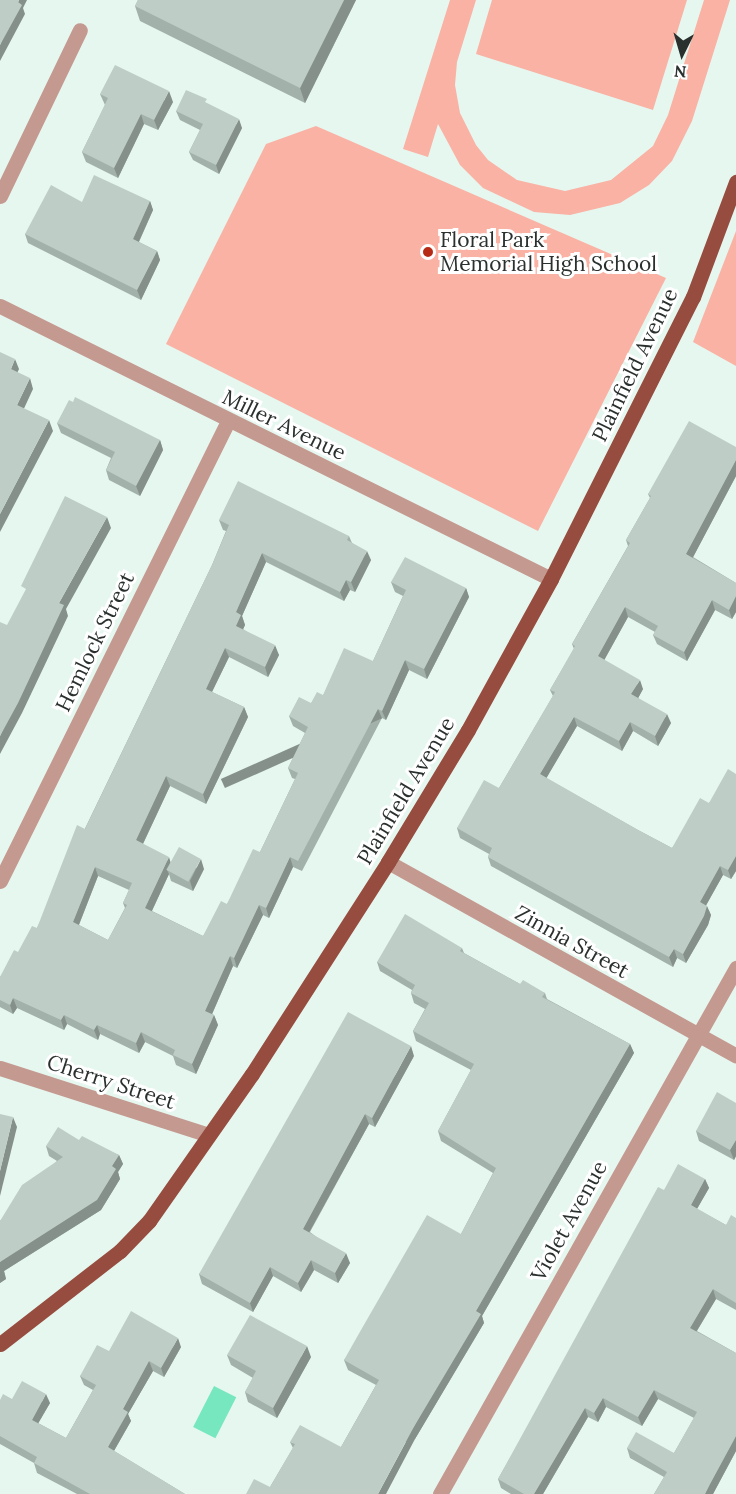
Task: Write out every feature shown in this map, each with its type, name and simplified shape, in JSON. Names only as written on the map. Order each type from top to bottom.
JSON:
[{"type":"main road","name":"Plainfield Avenue","points":[[0,1344],[120,1251],[149,1221],[209,1135],[388,862],[468,729],[551,579],[693,297],[736,183]]},
{"type":"street","points":[[0,196],[80,30]]},
{"type":"street","name":"Miller Avenue","points":[[0,306],[228,421],[551,579]]},
{"type":"street","name":"Hemlock Street","points":[[0,881],[228,421]]},
{"type":"street","name":"Zinnia Street","points":[[388,862],[736,1056]]},
{"type":"street","name":"Violet Avenue","points":[[440,1494],[736,968]]},
{"type":"street","name":"Cherry Street","points":[[0,1068],[209,1135]]},
{"type":"shaded area","points":[[450,0],[476,0],[457,62],[455,85],[460,113],[476,145],[488,160],[517,180],[565,191],[611,180],[653,146],[668,115],[704,0],[730,0],[692,121],[672,161],[649,185],[620,203],[570,215],[534,212],[483,188],[460,165],[438,124],[428,157],[403,149]]},
{"type":"shaded area","points":[[492,0],[687,0],[653,110],[476,54]]},
{"type":"shaded area","points":[[316,126],[666,278],[538,531],[166,344],[266,144]]},
{"type":"shaded area","points":[[736,231],[736,366],[693,342]]},
{"type":"shaded area","points":[[214,1386],[236,1397],[215,1438],[193,1427]]},
{"type":"building","points":[[0,0],[19,0],[18,2],[22,5],[0,45]]},
{"type":"building","points":[[138,0],[344,0],[300,88],[135,6]]},
{"type":"building","points":[[115,65],[169,91],[154,120],[141,114],[114,168],[82,152],[108,98],[100,94]]},
{"type":"building","points":[[186,90],[207,99],[205,102],[239,119],[216,165],[189,152],[203,124],[176,111]]},
{"type":"building","points":[[94,175],[150,201],[133,239],[157,251],[137,290],[25,234],[51,185],[82,202]]},
{"type":"building","points":[[0,352],[15,359],[11,369],[30,378],[17,405],[49,420],[0,514]]},
{"type":"building","points":[[75,397],[160,440],[136,486],[106,470],[115,452],[57,423],[69,400],[73,402]]},
{"type":"building","points":[[689,421],[736,447],[736,460],[686,554],[736,583],[736,596],[729,610],[712,600],[684,652],[653,635],[658,626],[625,607],[598,656],[640,680],[631,694],[667,714],[655,736],[630,722],[619,741],[574,717],[540,774],[672,848],[700,798],[709,803],[728,769],[736,774],[736,856],[728,870],[720,866],[700,902],[707,906],[704,916],[683,954],[674,949],[669,957],[488,857],[492,848],[457,828],[484,780],[499,788],[555,692],[550,690],[575,646],[572,644],[630,543],[626,540],[651,496],[648,494]]},
{"type":"building","points":[[238,481],[349,536],[347,540],[367,551],[351,582],[346,580],[340,592],[262,553],[236,612],[241,615],[236,626],[275,645],[265,667],[225,648],[206,689],[244,707],[203,794],[166,776],[136,840],[169,857],[145,908],[203,936],[221,901],[227,904],[253,849],[260,852],[298,773],[288,768],[308,727],[289,716],[299,697],[311,703],[317,692],[323,695],[344,648],[373,661],[406,590],[391,582],[405,557],[466,588],[424,669],[405,660],[382,711],[378,709],[298,861],[290,857],[266,908],[259,905],[234,958],[230,956],[205,1011],[214,1015],[192,1064],[173,1055],[175,1050],[141,1032],[136,1043],[97,1025],[94,1030],[64,1015],[61,1020],[13,998],[10,1005],[0,1000],[0,977],[14,950],[18,952],[32,926],[37,928],[77,825],[85,829],[212,565],[229,525],[219,520]],"holes":[[[95,867],[132,883],[123,903],[127,905],[108,940],[73,922]]]},
{"type":"building","points":[[65,496],[107,517],[59,603],[64,605],[0,736],[0,622],[7,625],[26,589],[21,586]]},
{"type":"building","points":[[179,847],[201,859],[188,882],[166,870]]},
{"type":"building","points":[[405,914],[462,948],[460,951],[520,984],[523,980],[545,993],[542,997],[630,1044],[476,1311],[481,1314],[412,1430],[378,1494],[246,1494],[254,1479],[270,1487],[295,1444],[290,1442],[300,1425],[341,1447],[379,1380],[344,1360],[427,1215],[461,1234],[496,1168],[438,1131],[474,1064],[413,1031],[429,1003],[411,993],[415,985],[377,962]]},
{"type":"building","points":[[348,1012],[411,1046],[372,1118],[365,1114],[303,1229],[346,1253],[335,1273],[311,1260],[298,1283],[270,1267],[250,1303],[199,1274]]},
{"type":"building","points":[[717,1092],[736,1103],[736,1140],[730,1150],[696,1131]]},
{"type":"building","points":[[0,1114],[13,1117],[0,1171]]},
{"type":"building","points":[[58,1127],[79,1140],[82,1136],[119,1155],[112,1166],[116,1169],[97,1200],[0,1262],[0,1221],[22,1185],[63,1157],[46,1146]]},
{"type":"building","points":[[678,1164],[705,1179],[691,1205],[726,1225],[731,1215],[736,1218],[736,1303],[713,1289],[690,1328],[736,1353],[736,1436],[705,1494],[654,1494],[667,1472],[627,1448],[636,1432],[674,1453],[697,1412],[654,1390],[638,1417],[603,1398],[594,1413],[585,1408],[534,1494],[524,1494],[498,1479],[658,1187],[664,1190]]},
{"type":"building","points":[[131,1311],[178,1338],[161,1368],[149,1361],[123,1409],[128,1412],[108,1447],[185,1494],[90,1494],[34,1463],[37,1457],[0,1436],[0,1400],[3,1394],[12,1399],[22,1381],[46,1394],[32,1420],[66,1438],[96,1385],[80,1376],[97,1345],[109,1351]]},
{"type":"building","points":[[250,1315],[307,1346],[273,1408],[245,1392],[256,1371],[227,1355]]},
{"type":"place","name":"Floral Park Memorial High School","points":[[428,252]]}]
